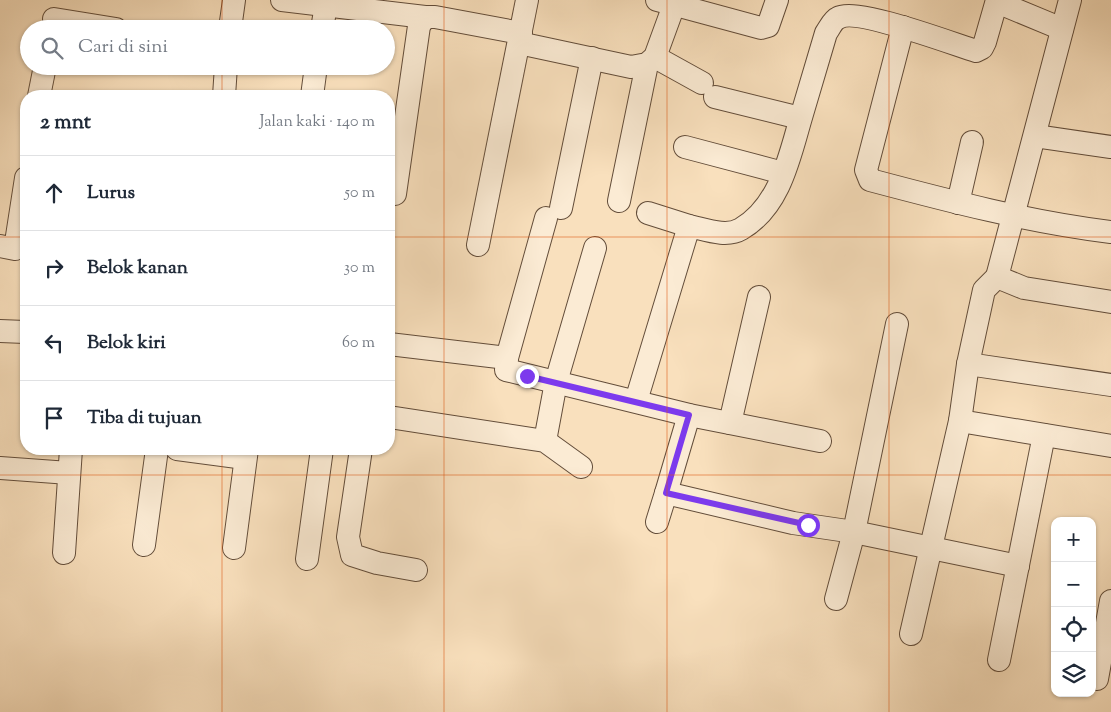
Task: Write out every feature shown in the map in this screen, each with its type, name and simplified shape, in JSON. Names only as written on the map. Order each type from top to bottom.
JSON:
[{"type":"street","points":[[231,20],[234,0]]},
{"type":"street","points":[[282,0],[435,17],[631,67],[651,60],[708,90],[800,118]]},
{"type":"street","points":[[478,246],[527,0]]},
{"type":"street","points":[[619,201],[651,60],[680,4],[761,28],[768,26],[777,0]]},
{"type":"street","points":[[911,634],[960,421],[968,364],[984,290],[997,277],[1070,0]]},
{"type":"street","points":[[648,213],[688,226],[719,233],[740,230],[766,207],[783,173],[826,33],[838,18],[851,15],[904,27],[976,51],[982,48],[985,42],[997,1],[1062,29]]},
{"type":"street","points":[[324,20],[326,5]]},
{"type":"street","points":[[55,16],[74,20]]},
{"type":"street","points":[[395,194],[419,26],[425,17]]},
{"type":"street","points":[[904,27],[867,176],[870,180],[1058,226],[1111,232]]},
{"type":"street","points":[[592,58],[553,213],[507,358],[506,370],[689,415],[820,441]]},
{"type":"street","points":[[40,90],[43,75]]},
{"type":"street","points":[[221,75],[223,90]]},
{"type":"street","points":[[313,90],[315,75]]},
{"type":"street","points":[[1035,136],[1111,147]]},
{"type":"street","points":[[958,203],[972,142]]},
{"type":"street","points":[[685,147],[783,173]]},
{"type":"street","points":[[14,249],[20,214]]},
{"type":"street","points":[[636,401],[688,226]]},
{"type":"street","points":[[545,441],[556,382],[595,248]]},
{"type":"street","points":[[997,277],[1024,288],[1111,302]]},
{"type":"street","points":[[730,423],[759,297]]},
{"type":"street","points":[[836,598],[854,532],[897,324]]},
{"type":"street","points":[[0,331],[20,332]]},
{"type":"street","points":[[395,345],[507,358]]},
{"type":"street","points":[[968,364],[1111,385]]},
{"type":"street","points":[[657,522],[689,415]]},
{"type":"street","points":[[395,418],[545,441],[581,467]]},
{"type":"street","points":[[960,421],[1111,446]]},
{"type":"street","points":[[998,660],[1044,435]]},
{"type":"street","points":[[64,553],[71,455]]},
{"type":"street","points":[[144,545],[156,455]]},
{"type":"street","points":[[234,548],[246,455]]},
{"type":"street","points":[[307,559],[321,455]]},
{"type":"street","points":[[360,455],[348,536],[352,555],[377,564],[416,570]]},
{"type":"street","points":[[0,468],[70,473]]},
{"type":"street","points":[[666,493],[793,523],[854,532],[1018,566]]},
{"type":"street","points":[[1097,680],[1111,601]]},
{"type":"route","points":[[527,376],[689,415],[666,493],[808,525]]}]
